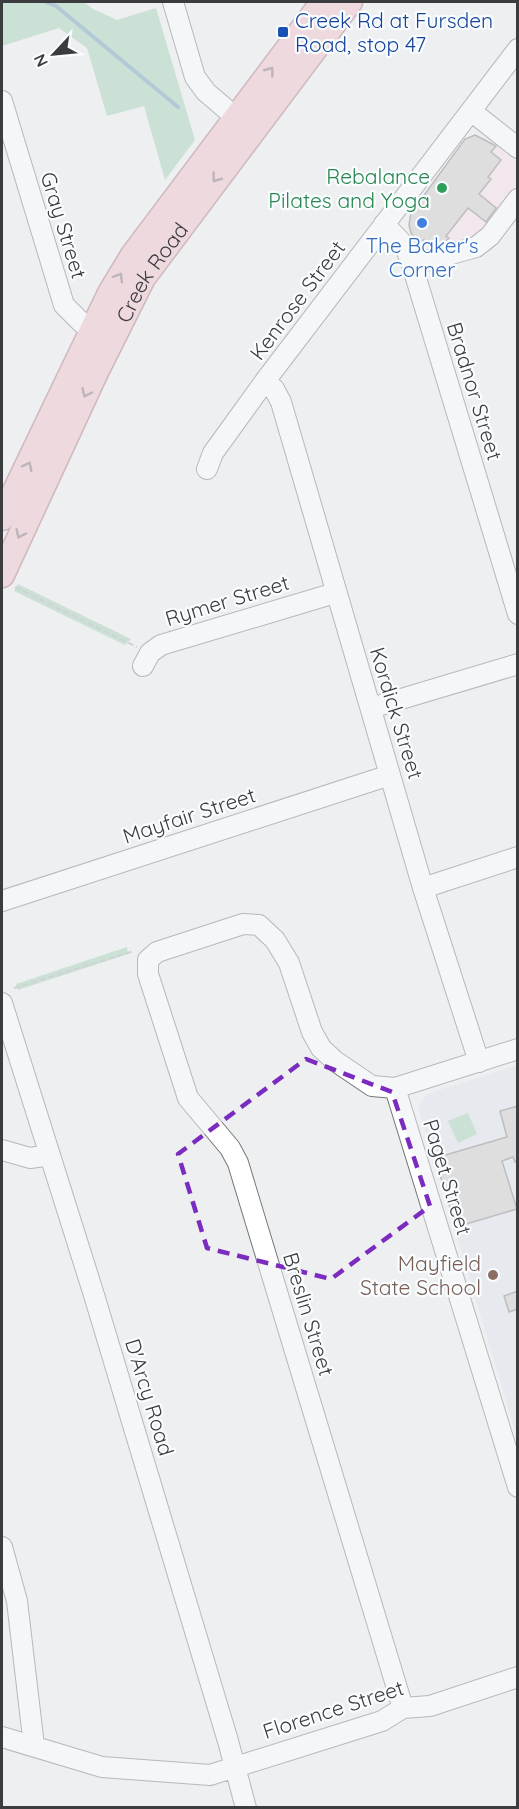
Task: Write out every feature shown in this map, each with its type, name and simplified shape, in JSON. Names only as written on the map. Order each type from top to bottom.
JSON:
[{"type":"main road","name":"Creek Road","points":[[2,518],[102,335],[154,261],[323,2]]},
{"type":"main road","name":"Creek Road","points":[[243,124],[350,2]]},
{"type":"main road","name":"Creek Road","points":[[4,580],[102,335]]},
{"type":"street","points":[[173,2],[195,77],[206,92],[243,124]]},
{"type":"street","name":"Kenrose Street","points":[[207,469],[213,453],[265,381],[518,49]]},
{"type":"street","name":"Gray Street","points":[[2,101],[64,304],[70,313],[102,335]]},
{"type":"street","points":[[471,111],[518,148]]},
{"type":"street","points":[[412,264],[476,247],[490,236],[518,199]]},
{"type":"street","name":"Bradnor Street","points":[[384,224],[405,246],[412,264],[518,614]]},
{"type":"street","name":"Kordick Street","points":[[265,381],[274,389],[280,402],[423,888],[479,1062]]},
{"type":"street","name":"Rymer Street","points":[[146,660],[160,645],[335,593]]},
{"type":"street","points":[[371,708],[518,664]]},
{"type":"street","name":"Mayfair Street","points":[[2,901],[390,776]]},
{"type":"street","points":[[423,888],[518,857]]},
{"type":"street","points":[[157,952],[243,924],[259,925],[275,940],[289,963],[312,1032],[321,1048],[362,1081],[372,1086],[395,1088],[518,1049]]},
{"type":"street","name":"Breslin Street","points":[[157,952],[148,960],[148,974],[188,1098],[230,1148],[238,1163],[404,1708]]},
{"type":"street","name":"D'Arcy Road","points":[[8,995],[50,1155],[215,1695],[233,1768],[246,1808]]},
{"type":"street","name":"Paget Street","points":[[395,1088],[518,1487]]},
{"type":"street","points":[[2,1149],[30,1158],[50,1155]]},
{"type":"street","points":[[2,1546],[21,1625],[34,1746]]},
{"type":"street","name":"Florence Street","points":[[2,1737],[102,1767],[210,1775],[382,1721],[404,1708],[430,1706],[518,1677]]},
{"type":"path","points":[[4,580],[146,660]]},
{"type":"path","points":[[8,995],[129,951],[157,952]]},
{"type":"highlighted area","points":[[306,1059],[392,1092],[430,1206],[331,1279],[207,1248],[178,1154]]},
{"type":"shaded area","points":[[475,134],[489,139],[517,162],[517,192],[483,238],[424,253],[409,232],[409,215],[464,139]]},
{"type":"shaded area","name":"Mayfield State School","points":[[517,1065],[517,1437],[418,1107],[427,1094]]},
{"type":"green space","points":[[2,2],[84,2],[93,9],[117,20],[156,8],[195,140],[165,180],[144,106],[107,116],[87,48],[59,28],[2,46]]},
{"type":"green space","points":[[18,584],[131,639],[125,645],[14,591]]},
{"type":"green space","points":[[127,947],[128,954],[18,990],[16,984]]},
{"type":"green space","points":[[468,1113],[477,1134],[458,1143],[448,1121]]},
{"type":"building","points":[[475,135],[496,146],[491,152],[501,160],[488,177],[491,179],[479,194],[496,208],[486,222],[468,208],[446,236],[449,238],[444,243],[431,247],[424,240],[418,241],[411,233],[409,225],[411,213],[465,139]]},
{"type":"building","points":[[518,1106],[518,1161],[515,1162],[513,1157],[502,1161],[517,1209],[456,1227],[435,1158],[507,1137],[500,1111]]},
{"type":"building","points":[[518,1291],[518,1309],[509,1312],[504,1296]]},
{"type":"waterway","points":[[46,2],[56,6],[178,107]]},
{"type":"place","name":"Creek Rd at Fursden Road, stop 47","points":[[283,32]]},
{"type":"place","name":"Rebalance Pilates and Yoga","points":[[442,188]]},
{"type":"place","name":"The Baker's Corner","points":[[422,223]]},
{"type":"place","name":"Mayfield State School","points":[[493,1275]]}]
